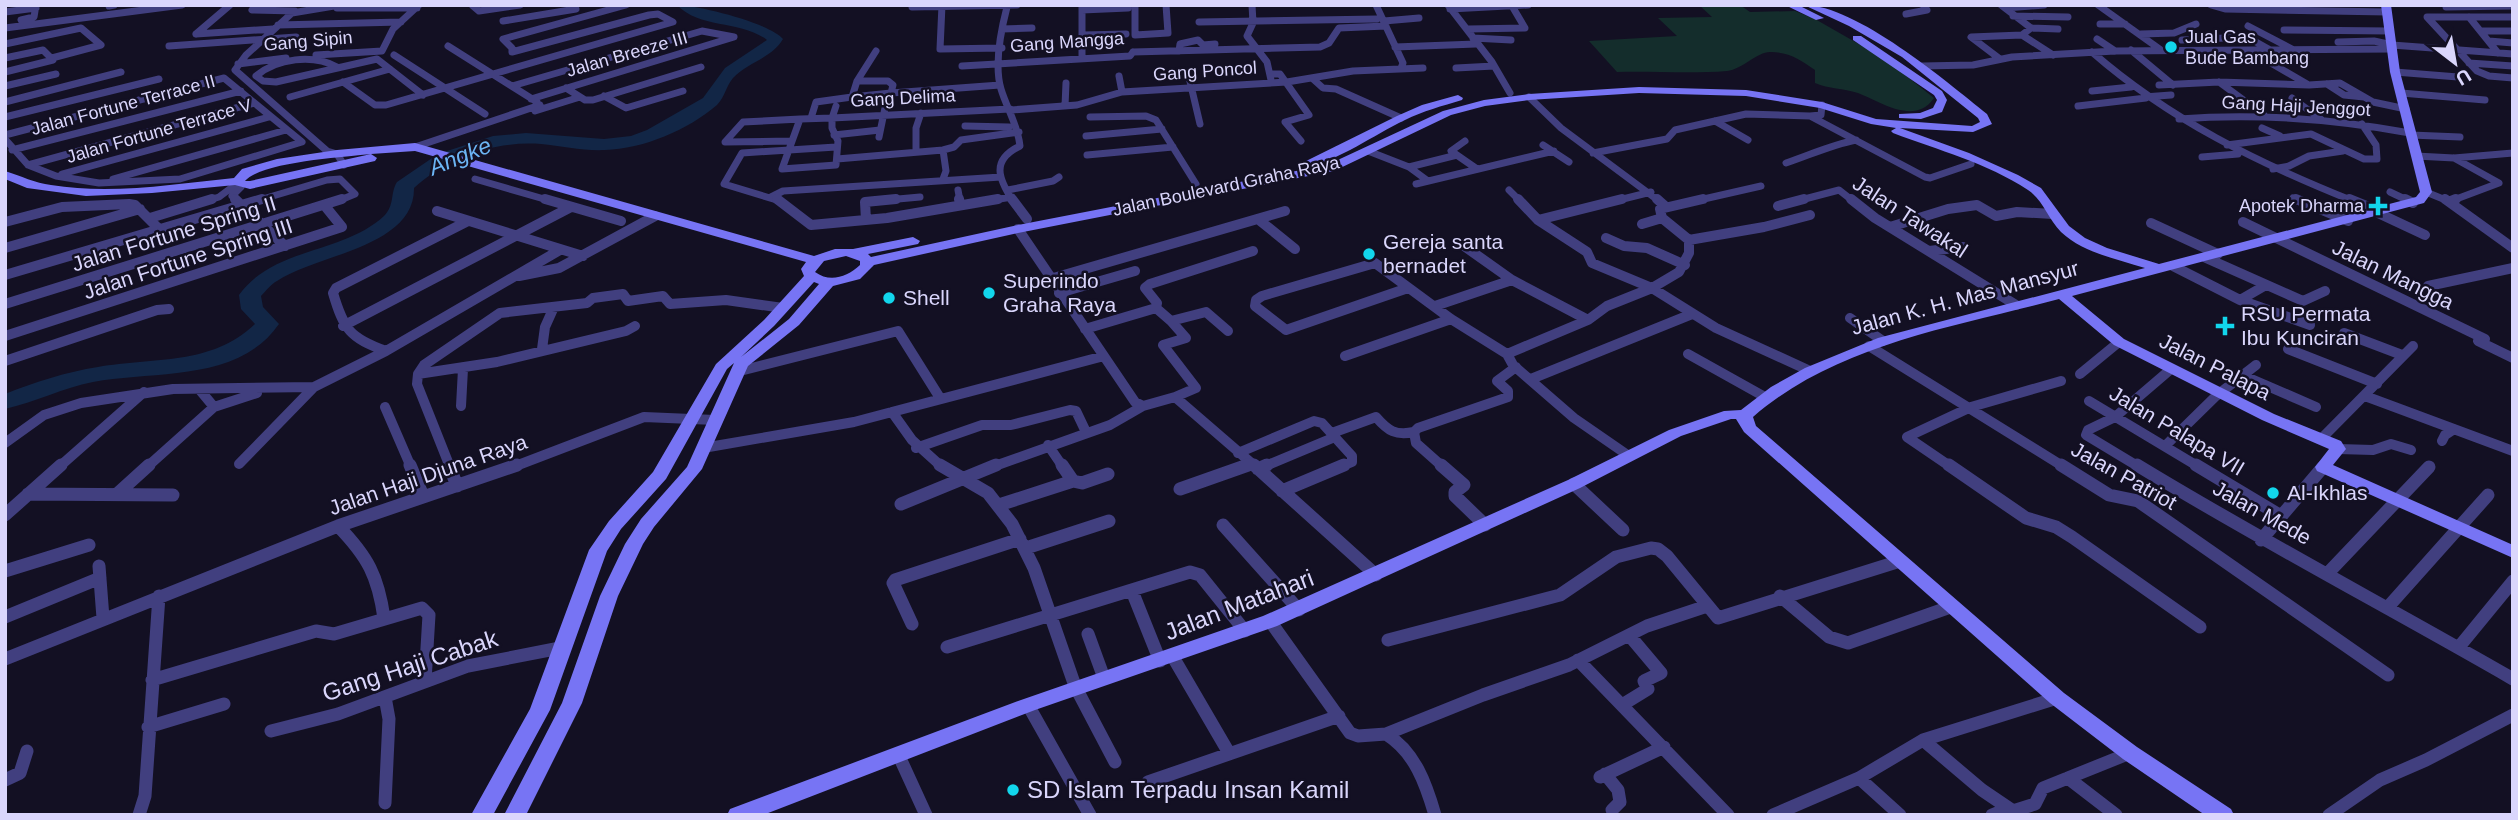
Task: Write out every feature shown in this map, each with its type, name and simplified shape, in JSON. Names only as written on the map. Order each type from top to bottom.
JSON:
[{"type":"main road","name":"Jalan Boulevard Graha Raya","points":[[815,260],[829,254],[853,253],[1017,208],[1325,165],[1401,118],[1426,107],[1463,97],[1585,86],[1680,82],[1747,87],[1894,116],[1921,116],[1938,110],[1942,100],[1938,93],[1845,29],[1790,5]]},
{"type":"main road","name":"Jalan Boulevard Graha Raya","points":[[867,262],[1017,208],[1325,165],[1368,151],[1420,123],[1447,113],[1484,103],[1529,97],[1687,90],[1746,93],[1819,101],[1875,122],[1973,129],[1986,124],[1983,116],[1906,55],[1852,24],[1810,5]]},
{"type":"main road","points":[[2387,8],[2395,72],[2426,192]]},
{"type":"main road","points":[[1885,56],[1906,55]]},
{"type":"main road","points":[[1875,122],[1942,145],[2033,187],[2045,197],[2053,214],[2071,235],[2094,247],[2166,268]]},
{"type":"main road","points":[[1933,128],[1934,138],[1942,145]]},
{"type":"main road","points":[[5,175],[23,184],[66,191],[183,186],[240,180],[260,184],[341,159],[415,147],[815,260],[807,269],[811,277]]},
{"type":"main road","points":[[341,159],[432,153]]},
{"type":"main road","name":"Jalan K. H. Mas Mansyur","points":[[1745,415],[1765,397],[1808,370],[1876,343],[2348,221],[2413,203],[2424,197],[2426,192]]},
{"type":"main road","points":[[2094,247],[2126,278]]},
{"type":"main road","points":[[811,277],[830,281],[853,277],[864,270],[867,262],[863,256],[853,253]]},
{"type":"main road","points":[[515,815],[572,703],[609,596],[634,544],[647,523],[694,469],[736,372],[783,308],[811,277]]},
{"type":"main road","points":[[482,815],[540,710],[598,550],[615,525],[660,475],[715,374],[794,322],[830,281]]},
{"type":"main road","name":"Jalan Palapa","points":[[2061,294],[2119,342],[2338,449]]},
{"type":"main road","name":"Jalan Matahari","points":[[738,815],[1076,687],[1166,659],[1299,610],[1574,484],[1675,433],[1730,414],[1745,415]]},
{"type":"main road","points":[[1745,415],[1744,421],[1750,429],[2057,698],[2130,753],[2220,814]]},
{"type":"main road","points":[[2338,449],[2323,467],[2513,552]]},
{"type":"street","points":[[5,10],[23,5]]},
{"type":"street","points":[[5,28],[182,5]]},
{"type":"street","points":[[230,5],[196,34],[275,27],[401,22],[418,6]]},
{"type":"street","points":[[256,5],[253,10],[418,6]]},
{"type":"street","points":[[472,5],[476,10],[485,11],[520,5]]},
{"type":"street","points":[[512,52],[512,48],[503,38],[626,5]]},
{"type":"street","points":[[912,7],[1017,5]]},
{"type":"street","points":[[1083,58],[1082,8],[1131,7],[1135,35],[1168,33],[1167,5]]},
{"type":"street","points":[[1252,5],[1253,23],[1247,36],[1249,42],[1266,57],[1270,78]]},
{"type":"street","points":[[1376,5],[1403,63],[1401,68]]},
{"type":"street","points":[[1449,7],[1528,5]]},
{"type":"street","points":[[1906,14],[1927,10],[1923,5]]},
{"type":"street","points":[[2003,7],[2044,5]]},
{"type":"street","points":[[2098,5],[2161,50]]},
{"type":"street","points":[[2211,5],[2225,9],[2387,8]]},
{"type":"street","points":[[2343,5],[2351,10]]},
{"type":"street","points":[[5,10],[36,6],[32,18],[5,22]]},
{"type":"street","points":[[942,6],[938,45],[942,50],[1002,48]]},
{"type":"street","points":[[1007,6],[1002,29],[1000,85],[1019,129],[1020,146],[1004,155],[1000,164],[1001,177],[1050,279],[1135,402],[1143,406]]},
{"type":"street","points":[[1468,29],[1525,28],[1512,6]]},
{"type":"street","points":[[2446,7],[2513,6]]},
{"type":"street","points":[[503,22],[577,7],[579,18]]},
{"type":"street","points":[[1449,7],[1468,29],[1510,93]]},
{"type":"street","points":[[2003,7],[2031,28],[2058,29]]},
{"type":"street","points":[[295,11],[262,38],[238,64],[235,72],[327,151],[341,159]]},
{"type":"street","points":[[343,82],[375,105],[444,89],[673,22],[658,14],[649,15],[512,52],[493,74]]},
{"type":"street","points":[[2013,16],[2068,17]]},
{"type":"street","points":[[2513,17],[2427,17],[2469,63],[2484,75],[2513,78]]},
{"type":"street","points":[[2469,17],[2498,53]]},
{"type":"street","points":[[1249,42],[1203,45],[1198,40],[1187,40],[1180,44],[1179,51],[1320,47],[1329,43],[1339,28],[1419,18]]},
{"type":"street","name":"Gang Sipin","points":[[238,64],[381,51],[401,22]]},
{"type":"street","points":[[1199,22],[1384,22]]},
{"type":"street","points":[[2100,24],[2124,24]]},
{"type":"street","points":[[2140,34],[2174,33],[2196,24]]},
{"type":"street","points":[[2248,26],[2295,51]]},
{"type":"street","points":[[5,44],[81,28],[102,45],[52,58],[49,62],[5,72]]},
{"type":"street","points":[[1002,29],[1032,28]]},
{"type":"street","points":[[2000,60],[1971,37],[2022,34],[2031,28]]},
{"type":"street","points":[[2284,30],[2390,31]]},
{"type":"street","points":[[530,31],[550,42]]},
{"type":"street","name":"Jalan Breeze III","points":[[512,86],[709,31],[734,37],[531,99]]},
{"type":"street","points":[[2481,31],[2513,31]]},
{"type":"street","points":[[1083,32],[1110,38],[1128,34],[1133,52]]},
{"type":"street","points":[[2022,34],[2053,55]]},
{"type":"street","points":[[169,46],[298,35]]},
{"type":"street","points":[[1149,37],[1149,51]]},
{"type":"street","points":[[2197,50],[2182,39],[2243,37],[2273,51]]},
{"type":"street","points":[[1110,38],[1111,57]]},
{"type":"street","points":[[2097,39],[2115,51]]},
{"type":"street","points":[[1395,47],[1511,40]]},
{"type":"street","points":[[2489,41],[2513,43]]},
{"type":"street","points":[[448,46],[542,106]]},
{"type":"street","points":[[1922,66],[1984,64],[2000,60],[2131,50],[2295,51],[2392,46],[2513,54]]},
{"type":"street","points":[[5,58],[43,50],[52,58]]},
{"type":"street","points":[[2131,50],[2173,85]]},
{"type":"street","points":[[852,97],[857,80],[876,51]]},
{"type":"street","name":"Gang Mangga","points":[[962,65],[1179,51]]},
{"type":"street","points":[[2252,51],[2309,85]]},
{"type":"street","points":[[2092,52],[2145,97],[2224,145],[2273,169],[2379,212],[2425,235]]},
{"type":"street","points":[[394,55],[485,114]]},
{"type":"street","points":[[337,67],[314,58],[265,69],[256,76],[269,83],[374,59],[381,60],[427,93]]},
{"type":"street","points":[[2469,63],[2513,66]]},
{"type":"street","points":[[566,88],[589,100],[701,66]]},
{"type":"street","name":"Gang Poncol","points":[[1011,110],[1065,106],[1122,92],[1192,88],[1270,78],[1287,82],[1353,71],[1423,68]]},
{"type":"street","points":[[1456,68],[1497,71]]},
{"type":"street","points":[[290,97],[390,69]]},
{"type":"street","points":[[5,102],[121,72]]},
{"type":"street","points":[[1188,72],[1200,124]]},
{"type":"street","points":[[2395,72],[2458,77]]},
{"type":"street","points":[[5,86],[56,74]]},
{"type":"street","points":[[1119,76],[1122,92]]},
{"type":"street","points":[[5,117],[159,79]]},
{"type":"street","points":[[226,79],[241,91],[301,141],[300,145],[166,181],[99,183],[56,176],[28,165],[12,150],[5,137],[226,79]]},
{"type":"street","points":[[1313,79],[1323,88],[1336,89],[1401,118]]},
{"type":"street","points":[[834,135],[879,133],[893,85],[888,81],[857,80]]},
{"type":"street","points":[[1287,82],[1309,115],[1285,122],[1301,141]]},
{"type":"street","points":[[2219,82],[2266,117]]},
{"type":"street","points":[[2078,106],[2145,97],[2174,97],[2159,85],[2219,82],[2309,85],[2327,83],[2344,95],[2364,97],[2376,103],[2406,109]]},
{"type":"street","points":[[1065,106],[1066,83]]},
{"type":"street","points":[[811,118],[816,102],[1000,85]]},
{"type":"street","points":[[2182,85],[2194,93]]},
{"type":"street","points":[[2092,91],[2131,87]]},
{"type":"street","name":"Jalan Fortune Terrace II","points":[[12,150],[241,91]]},
{"type":"street","points":[[604,96],[626,108],[683,91]]},
{"type":"street","points":[[2401,93],[2484,100]]},
{"type":"street","points":[[415,147],[542,106],[580,97]]},
{"type":"street","points":[[1529,97],[1560,131],[1651,192],[1666,207]]},
{"type":"street","points":[[2292,98],[2324,122]]},
{"type":"street","points":[[1593,153],[1667,138],[1675,130],[1756,113],[1821,115],[1819,101]]},
{"type":"street","points":[[28,165],[254,103]]},
{"type":"street","points":[[799,120],[782,169],[834,166],[838,141],[830,131],[836,106]]},
{"type":"street","name":"Gang Delima","points":[[790,146],[725,142],[743,122],[1011,110]]},
{"type":"street","points":[[916,152],[916,128],[921,113]]},
{"type":"street","name":"Gang Haji Jenggot","points":[[2179,119],[2222,114],[2362,124],[2411,134],[2460,137]]},
{"type":"street","points":[[1090,117],[1146,116],[1156,120],[1196,184]]},
{"type":"street","points":[[1810,116],[1925,177],[1933,177],[1971,164]]},
{"type":"street","name":"Jalan Fortune Terrace V","points":[[56,176],[270,117]]},
{"type":"street","points":[[1715,121],[1748,140]]},
{"type":"street","points":[[2224,145],[2249,144],[2280,136],[2311,134],[2364,159],[2377,159],[2376,145],[2362,124]]},
{"type":"street","points":[[965,126],[1019,129]]},
{"type":"street","points":[[2262,128],[2280,136]]},
{"type":"street","points":[[837,159],[943,150],[954,147],[961,139],[1019,129]]},
{"type":"street","points":[[1086,136],[1162,129]]},
{"type":"street","points":[[99,183],[286,130]]},
{"type":"street","points":[[1786,163],[1811,155],[1824,147],[1856,140]]},
{"type":"street","points":[[1465,141],[1451,151],[1477,169]]},
{"type":"street","points":[[1543,145],[1569,162]]},
{"type":"street","points":[[836,147],[790,146],[740,154],[724,184],[771,197],[794,210],[809,225],[816,225],[916,215],[960,204],[1017,208],[1059,177]]},
{"type":"street","points":[[1087,155],[1173,147]]},
{"type":"street","points":[[943,150],[946,171],[943,179]]},
{"type":"street","points":[[1368,151],[1409,167],[1428,181]]},
{"type":"street","points":[[1416,184],[1553,151]]},
{"type":"street","points":[[2273,169],[2290,166],[2309,156],[2343,151]]},
{"type":"street","points":[[2202,156],[2241,153]]},
{"type":"street","points":[[2416,156],[2454,158],[2513,153]]},
{"type":"street","points":[[1409,167],[1457,155]]},
{"type":"street","points":[[2451,201],[2499,183],[2454,158]]},
{"type":"street","points":[[771,197],[783,191],[1001,177]]},
{"type":"street","name":"Jalan Fortune Spring II","points":[[5,304],[326,206],[355,194],[340,178],[334,178],[241,205]]},
{"type":"street","points":[[475,179],[621,221]]},
{"type":"street","points":[[240,180],[232,196],[285,246]]},
{"type":"street","points":[[150,218],[219,197],[240,180]]},
{"type":"street","points":[[1689,240],[1662,218],[1659,211],[1666,207],[1761,186]]},
{"type":"street","points":[[958,190],[960,204]]},
{"type":"street","points":[[1509,190],[1538,220],[1587,252],[1592,263],[1652,288],[1716,328],[1808,370]]},
{"type":"street","name":"Jalan Tawakal","points":[[1779,206],[1839,190],[1890,227],[2016,305]]},
{"type":"street","points":[[1538,220],[1651,192]]},
{"type":"street","points":[[2389,192],[2413,203]]},
{"type":"street","points":[[2426,192],[2451,201],[2513,248]]},
{"type":"street","points":[[866,220],[865,202],[920,197]]},
{"type":"street","points":[[2292,198],[2348,221]]},
{"type":"street","points":[[5,222],[69,206],[130,204],[140,209],[159,229]]},
{"type":"street","points":[[5,275],[241,205]]},
{"type":"street","points":[[1890,227],[1948,209],[1977,205],[1996,216],[2017,212],[2053,214]]},
{"type":"street","name":"Jalan Fortune Spring III","points":[[5,336],[342,228],[341,223],[326,206]]},
{"type":"street","points":[[343,326],[570,207]]},
{"type":"street","points":[[5,248],[140,209]]},
{"type":"street","points":[[437,211],[583,256]]},
{"type":"street","points":[[1050,279],[1285,211]]},
{"type":"street","points":[[1689,240],[1810,215]]},
{"type":"street","points":[[516,276],[548,271],[583,256],[655,216]]},
{"type":"street","points":[[1642,224],[1662,218]]},
{"type":"street","points":[[1258,219],[1295,249]]},
{"type":"street","points":[[386,351],[362,342],[343,326],[333,293],[336,288],[468,221]]},
{"type":"street","name":"Jalan Mangga","points":[[2243,222],[2485,339],[2478,341],[2513,358]]},
{"type":"street","points":[[2151,223],[2266,285],[2303,301],[2325,291]]},
{"type":"street","points":[[1606,238],[1624,246],[1647,248],[1685,265]]},
{"type":"street","points":[[1507,354],[1588,320],[1607,306],[1652,288],[1679,272],[1685,265],[1689,240]]},
{"type":"street","points":[[1457,241],[1512,280],[1588,320]]},
{"type":"street","points":[[1929,251],[1963,247]]},
{"type":"street","points":[[239,464],[314,387],[386,351],[560,250]]},
{"type":"street","points":[[1156,308],[1157,303],[1145,288],[1150,284],[1253,251]]},
{"type":"street","points":[[371,256],[387,262]]},
{"type":"street","points":[[1408,288],[1286,330],[1255,306],[1256,300],[1262,296],[1370,262],[1380,265],[1451,319],[1507,354],[1516,367],[1574,418],[1629,456]]},
{"type":"street","points":[[2166,268],[2240,300],[2310,325]]},
{"type":"street","points":[[2428,286],[2513,268]]},
{"type":"street","points":[[1059,293],[1135,271]]},
{"type":"street","points":[[1435,306],[1512,280]]},
{"type":"street","points":[[2240,300],[2266,285]]},
{"type":"street","points":[[457,486],[417,384],[418,374],[424,365],[500,313],[587,303],[593,298],[623,294],[628,301],[663,296],[670,304],[726,300],[783,308]]},
{"type":"street","points":[[542,349],[545,327],[554,307]]},
{"type":"street","points":[[901,504],[1048,445],[1132,415],[1143,406],[1196,388],[1163,345],[1186,338],[1156,308]]},
{"type":"street","points":[[1085,329],[1156,308]]},
{"type":"street","points":[[5,361],[157,310],[169,309]]},
{"type":"street","points":[[1171,321],[1206,312],[1228,331]]},
{"type":"street","points":[[1531,379],[1692,314]]},
{"type":"street","name":"Jalan Patriot","points":[[1850,318],[1876,343],[1971,407],[2109,495],[2138,501],[2388,675]]},
{"type":"street","points":[[1345,356],[1451,319]]},
{"type":"street","points":[[418,374],[513,359],[542,349],[626,331],[635,326]]},
{"type":"street","points":[[736,372],[898,331],[940,398]]},
{"type":"street","points":[[2344,333],[2402,355]]},
{"type":"street","points":[[2080,374],[2119,342]]},
{"type":"street","points":[[2320,439],[2413,345]]},
{"type":"street","points":[[2288,349],[2377,384]]},
{"type":"street","points":[[1688,354],[1765,397]]},
{"type":"street","points":[[703,448],[854,422],[1104,356]]},
{"type":"street","points":[[2165,446],[2221,393],[2256,365]]},
{"type":"street","points":[[1180,489],[1255,466],[1376,417],[1388,431],[1404,434],[1415,432],[1418,428],[1508,397],[1508,391],[1497,381],[1516,367]]},
{"type":"street","points":[[461,406],[463,369]]},
{"type":"street","name":"Jalan Mede","points":[[2171,369],[2115,417],[2088,430],[2086,435],[2261,540],[2329,573],[2513,679]]},
{"type":"street","points":[[2242,375],[2316,407]]},
{"type":"street","points":[[2061,382],[1971,407],[1907,437],[2026,517],[2056,527],[2072,537],[2200,627]]},
{"type":"street","points":[[5,443],[44,415],[81,403],[144,392],[314,387]]},
{"type":"street","points":[[199,389],[214,407]]},
{"type":"street","points":[[117,494],[214,407],[266,389]]},
{"type":"street","points":[[5,515],[144,392]]},
{"type":"street","points":[[2365,396],[2513,451]]},
{"type":"street","points":[[1175,397],[1376,575]]},
{"type":"street","name":"Jalan Palapa VII","points":[[2089,401],[2281,516]]},
{"type":"street","points":[[385,407],[423,496]]},
{"type":"street","points":[[916,448],[982,425],[998,427],[1070,410],[1076,411],[1086,432]]},
{"type":"street","points":[[892,412],[916,448],[964,480],[981,486],[999,505],[1023,544],[1076,687],[1115,762]]},
{"type":"street","name":"Jalan Haji Djuna Raya","points":[[5,659],[338,526],[457,486],[644,417],[715,420]]},
{"type":"street","points":[[1238,453],[1314,421],[1322,423],[1352,456],[1352,462],[1282,491]]},
{"type":"street","points":[[2442,441],[2445,435],[2454,429]]},
{"type":"street","points":[[1415,432],[1416,443],[1464,485],[1455,492],[1455,496],[1485,525]]},
{"type":"street","points":[[2338,449],[2373,450],[2391,444],[2411,450]]},
{"type":"street","points":[[1048,445],[1073,481]]},
{"type":"street","points":[[2261,540],[2323,467]]},
{"type":"street","points":[[2329,573],[2429,467]]},
{"type":"street","points":[[999,505],[1073,481],[1082,483],[1108,474]]},
{"type":"street","points":[[1574,484],[1623,530]]},
{"type":"street","points":[[28,494],[173,495]]},
{"type":"street","points":[[2388,607],[2488,495]]},
{"type":"street","points":[[912,624],[893,583],[895,580],[1109,521]]},
{"type":"street","points":[[1223,525],[1299,610]]},
{"type":"street","points":[[338,526],[362,550],[376,573],[384,618]]},
{"type":"street","points":[[5,571],[89,545]]},
{"type":"street","points":[[1388,640],[1560,595],[1616,557],[1651,548],[1658,549],[1667,556],[1718,618],[1780,596],[1900,561]]},
{"type":"street","points":[[5,617],[99,572],[103,618]]},
{"type":"street","points":[[947,647],[1196,572],[1245,631]]},
{"type":"street","points":[[2459,648],[2513,581]]},
{"type":"street","points":[[1132,591],[1166,659],[1229,752]]},
{"type":"street","points":[[139,815],[145,796],[159,596]]},
{"type":"street","points":[[1780,596],[1829,637],[1848,643],[1952,606]]},
{"type":"street","points":[[1270,621],[1350,733],[1358,736],[1386,734],[1578,660],[1690,610],[1707,606]]},
{"type":"street","points":[[152,680],[316,631],[334,634],[422,608],[429,615],[425,681]]},
{"type":"street","points":[[1088,634],[1104,678]]},
{"type":"street","points":[[1622,705],[1648,689],[1644,681],[1661,673],[1629,635]]},
{"type":"street","name":"Gang Haji Cabak","points":[[271,731],[307,723],[385,698],[479,663],[565,647]]},
{"type":"street","points":[[1578,660],[1728,815]]},
{"type":"street","points":[[385,698],[388,719],[385,803]]},
{"type":"street","points":[[1773,815],[1859,778],[1923,740],[2057,698]]},
{"type":"street","points":[[148,727],[224,704]]},
{"type":"street","points":[[1028,705],[1090,815]]},
{"type":"street","points":[[2329,815],[2380,780],[2513,715]]},
{"type":"street","points":[[1148,782],[1339,716]]},
{"type":"street","points":[[1386,734],[1397,739],[1404,748],[1435,815]]},
{"type":"street","points":[[1923,740],[2012,811],[2035,804],[2043,788],[2130,753]]},
{"type":"street","points":[[1612,810],[1620,802],[1618,790],[1602,775],[1664,747]]},
{"type":"street","points":[[5,780],[20,773],[27,751]]},
{"type":"street","points":[[899,756],[926,815]]},
{"type":"street","points":[[1859,778],[1900,815]]},
{"type":"street","points":[[2067,778],[2116,815]]},
{"type":"street","points":[[1992,815],[2007,809]]},
{"type":"green space","points":[[1699,5],[1740,5],[1750,12],[1795,11],[1815,19],[1885,59],[1934,98],[1917,110],[1908,111],[1887,106],[1858,93],[1815,83],[1815,70],[1795,57],[1777,52],[1766,52],[1727,71],[1617,72],[1589,41],[1677,36],[1658,18],[1712,17]]},
{"type":"waterway","name":"Angke","points":[[5,402],[82,377],[194,363],[215,359],[234,351],[252,340],[268,324],[252,309],[250,295],[266,278],[378,230],[392,219],[401,207],[404,186],[430,166],[460,151],[493,141],[526,138],[620,144],[653,134],[703,107],[713,99],[731,71],[771,46],[775,39],[759,29],[706,16],[684,5]]},
{"type":"place","name":"Jual Gas Bude Bambang","points":[[2171,47]]},
{"type":"place","name":"Apotek Dharma","points":[[2378,206]]},
{"type":"place","name":"Gereja santa bernadet","points":[[1369,254]]},
{"type":"place","name":"Superindo Graha Raya","points":[[989,293]]},
{"type":"place","name":"Shell","points":[[889,298]]},
{"type":"place","name":"RSU Permata Ibu Kunciran","points":[[2225,326]]},
{"type":"place","name":"Al-Ikhlas","points":[[2273,493]]},
{"type":"place","name":"SD Islam Terpadu Insan Kamil","points":[[1013,790]]}]
